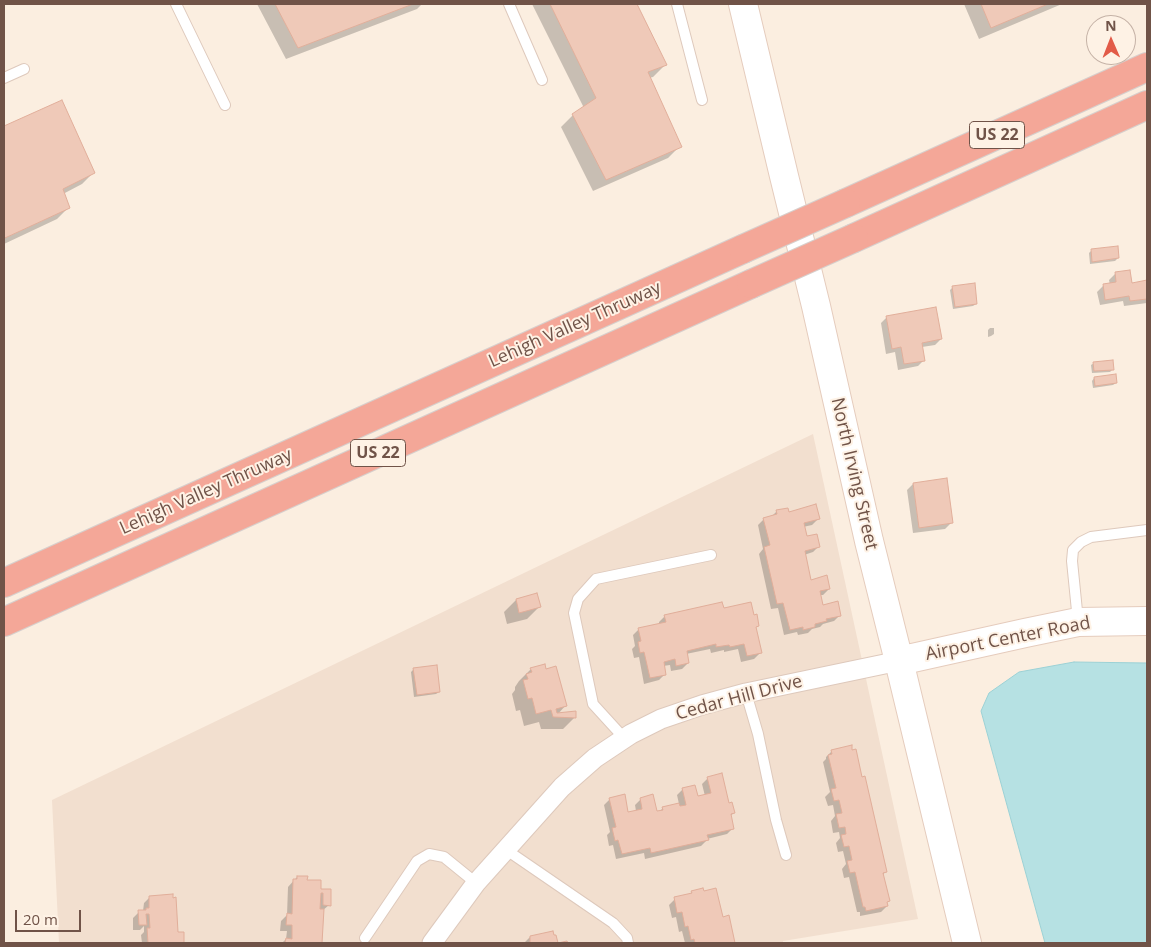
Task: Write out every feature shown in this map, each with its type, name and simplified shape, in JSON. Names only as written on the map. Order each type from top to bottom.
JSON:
[{"type":"highway","name":"Lehigh Valley Thruway","points":[[4,583],[1147,67]]},
{"type":"highway","name":"Lehigh Valley Thruway","points":[[4,622],[1147,105]]},
{"type":"street","name":"North Irving Street","points":[[743,4],[967,943]]},
{"type":"street","name":"Airport Center Road","points":[[900,661],[1078,622],[1147,621]]},
{"type":"street","name":"Cedar Hill Drive","points":[[436,942],[476,882],[562,787],[595,758],[624,738],[661,720],[702,705],[746,693],[900,661]]},
{"type":"lane","points":[[176,4],[225,106]]},
{"type":"lane","points":[[509,4],[542,80]]},
{"type":"lane","points":[[677,4],[702,100]]},
{"type":"lane","points":[[4,78],[24,69]]},
{"type":"lane","points":[[1078,622],[1072,561],[1073,550],[1081,542],[1091,537],[1147,530]]},
{"type":"lane","points":[[624,738],[592,704],[574,613],[578,599],[596,579],[711,555]]},
{"type":"lane","points":[[746,693],[758,734],[776,820],[786,856]]},
{"type":"lane","points":[[506,849],[613,923],[627,938],[628,943]]},
{"type":"lane","points":[[365,938],[417,861],[429,854],[444,857],[476,882]]},
{"type":"shaded area","points":[[813,434],[918,919],[783,941],[783,943],[59,943],[52,800]]},
{"type":"water","points":[[1074,662],[1147,663],[1147,943],[1045,943],[981,711],[989,693],[1019,672]]},
{"type":"building","points":[[275,4],[413,4],[298,48]]},
{"type":"building","points":[[550,4],[637,4],[667,65],[648,72],[682,147],[606,180],[572,114],[596,98]]},
{"type":"building","points":[[981,4],[1048,4],[991,28]]},
{"type":"building","points":[[62,100],[95,173],[63,189],[70,208],[5,238],[4,126]]},
{"type":"building","points":[[1118,246],[1119,258],[1092,262],[1091,249]]},
{"type":"building","points":[[1130,270],[1132,283],[1147,280],[1147,299],[1130,301],[1129,296],[1105,300],[1103,284],[1116,282],[1115,272]]},
{"type":"building","points":[[975,283],[977,304],[955,307],[952,286]]},
{"type":"building","points":[[936,307],[942,339],[922,343],[925,361],[904,364],[901,347],[892,349],[886,316]]},
{"type":"building","points":[[1113,360],[1114,370],[1094,371],[1093,362]]},
{"type":"building","points":[[1116,374],[1117,383],[1095,386],[1094,377]]},
{"type":"building","points":[[947,478],[953,523],[919,528],[913,483]]},
{"type":"building","points":[[816,504],[820,519],[804,523],[807,536],[817,534],[820,547],[805,551],[811,580],[827,575],[830,589],[820,591],[823,605],[838,601],[841,616],[826,619],[827,621],[815,624],[815,627],[803,630],[803,627],[790,630],[783,603],[777,604],[764,547],[770,545],[763,518],[777,514],[776,510],[788,508],[789,512]]},
{"type":"building","points":[[537,593],[541,607],[519,613],[516,599]]},
{"type":"building","points":[[722,602],[724,608],[751,602],[754,615],[757,614],[759,626],[756,627],[762,653],[747,656],[744,644],[716,647],[716,644],[687,651],[689,663],[676,666],[675,659],[664,662],[666,675],[650,678],[644,652],[640,653],[638,642],[641,641],[638,628],[666,622],[664,615]]},
{"type":"building","points":[[545,664],[546,669],[556,666],[567,706],[556,709],[557,713],[576,711],[576,718],[553,717],[551,710],[536,714],[532,698],[528,699],[523,680],[528,679],[526,674],[532,672],[530,668]]},
{"type":"building","points":[[437,665],[440,692],[417,695],[413,668]]},
{"type":"building","points":[[852,745],[852,750],[856,749],[862,777],[865,776],[887,872],[883,873],[890,901],[887,902],[888,906],[866,911],[865,907],[863,907],[855,872],[850,873],[847,861],[852,860],[849,846],[844,847],[841,835],[846,834],[845,827],[839,828],[836,814],[842,813],[839,800],[834,801],[831,789],[836,788],[828,755],[832,754],[831,750]]},
{"type":"building","points":[[722,773],[729,803],[732,802],[735,813],[731,814],[734,829],[707,835],[709,840],[651,853],[650,848],[622,854],[618,840],[615,841],[612,828],[616,827],[609,798],[625,794],[628,812],[642,809],[640,798],[653,794],[657,811],[663,810],[662,807],[679,803],[680,806],[686,805],[682,788],[695,785],[698,796],[711,793],[707,777]]},
{"type":"building","points":[[297,876],[308,876],[307,880],[321,880],[321,889],[331,889],[331,906],[323,905],[323,893],[321,893],[320,909],[324,909],[322,943],[285,943],[286,938],[292,939],[292,925],[286,925],[287,913],[292,914],[293,879],[297,879]]},
{"type":"building","points":[[703,888],[704,891],[716,888],[723,917],[729,915],[735,943],[695,943],[694,939],[691,940],[688,926],[685,927],[682,912],[677,913],[674,897],[692,893],[691,891]]},
{"type":"building","points":[[173,894],[173,898],[176,897],[178,932],[184,932],[184,943],[148,943],[147,928],[150,928],[149,914],[146,914],[147,925],[139,925],[138,910],[149,908],[149,896]]},
{"type":"building","points":[[553,931],[558,943],[530,943],[530,936]]}]
